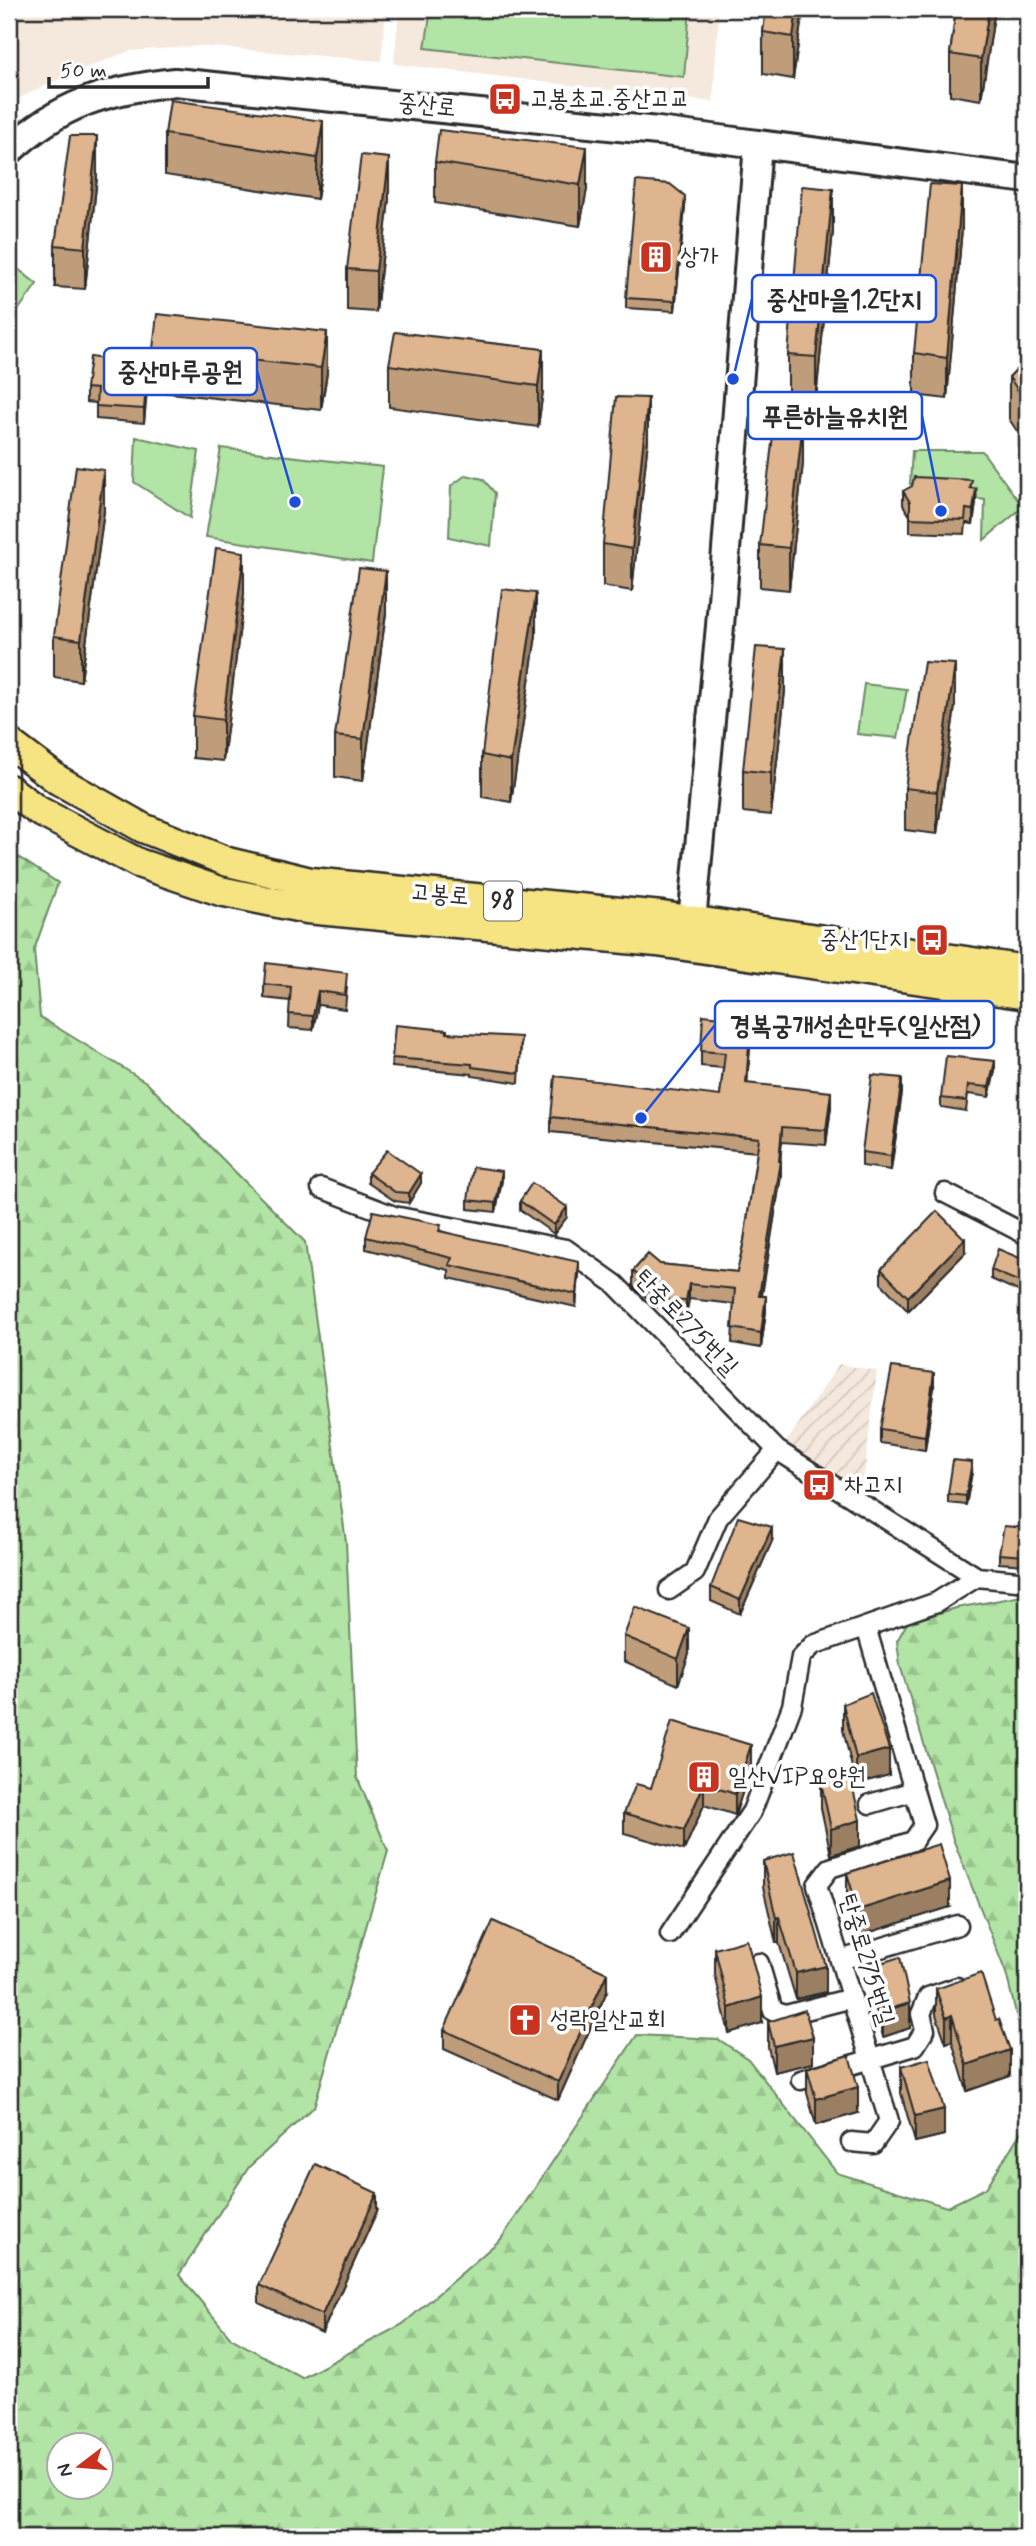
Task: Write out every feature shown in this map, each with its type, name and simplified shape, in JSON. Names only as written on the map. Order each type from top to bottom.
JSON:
[{"type":"main road","name":"중산로","points":[[10,146],[81,103],[127,88],[176,82],[506,115],[1027,179]]},
{"type":"main road","points":[[691,934],[740,386],[758,144]]},
{"type":"main road","name":"고봉로","points":[[9,743],[58,780],[143,828],[228,862],[311,883],[662,916],[691,934],[1027,995]]},
{"type":"main road","name":"고봉로","points":[[9,789],[37,810],[138,863],[220,891],[307,909],[691,934],[1027,970]]},
{"type":"street","name":"탄중로275번길","points":[[321,1188],[394,1216],[566,1249],[615,1284],[778,1450],[977,1577],[1027,1581]]},
{"type":"street","points":[[945,1193],[1027,1235]]},
{"type":"street","points":[[670,1590],[695,1572],[718,1518],[778,1450]]},
{"type":"street","points":[[670,1934],[752,1811],[792,1706],[801,1657],[813,1645],[937,1602],[977,1577]]},
{"type":"street","name":"탄중로275번길","points":[[851,2143],[873,2144],[889,2121],[817,1885],[830,1868],[913,1841],[924,1825],[866,1627]]},
{"type":"street","points":[[870,1804],[914,1791]]},
{"type":"street","points":[[840,1960],[958,1925]]},
{"type":"street","points":[[759,1963],[773,2011],[786,2015],[852,1998]]},
{"type":"street","points":[[801,2080],[915,2046],[925,2030],[921,2014],[928,1997],[960,1986]]},
{"type":"shaded area","points":[[10,9],[386,9],[381,61],[200,46],[130,51],[70,74],[9,103]]},
{"type":"shaded area","points":[[399,9],[719,9],[713,102],[394,64]]},
{"type":"shaded area","points":[[839,1364],[877,1371],[862,1492],[785,1444]]},
{"type":"green space","points":[[431,9],[690,9],[684,77],[425,48]]},
{"type":"green space","points":[[9,262],[37,284],[9,323]]},
{"type":"green space","points":[[136,437],[199,451],[190,518],[134,482]]},
{"type":"green space","points":[[221,448],[383,467],[372,563],[206,537]]},
{"type":"green space","points":[[912,451],[982,451],[1023,507],[984,540],[985,500],[977,499],[977,488],[910,484]]},
{"type":"green space","points":[[466,475],[483,479],[495,493],[491,546],[449,537],[451,486]]},
{"type":"green space","points":[[864,684],[907,689],[898,738],[857,734]]},
{"type":"green space","points":[[9,851],[58,883],[34,950],[40,1017],[146,1082],[305,1242],[346,1542],[357,1777],[388,1851],[314,2107],[249,2167],[179,2275],[231,2338],[302,2378],[403,2324],[501,2239],[637,2035],[718,2039],[748,2059],[837,2173],[947,2207],[986,2188],[1027,2122],[1027,2537],[9,2537]]},
{"type":"green space","points":[[1027,1595],[1027,2057],[1006,1973],[953,1839],[900,1665],[897,1641],[907,1623],[956,1608]]},
{"type":"building","points":[[766,9],[797,9],[793,37],[763,32]]},
{"type":"building","points":[[956,9],[989,9],[981,59],[950,54]]},
{"type":"building","points":[[170,100],[323,121],[317,158],[165,134]]},
{"type":"building","points":[[439,130],[587,147],[580,185],[435,162]]},
{"type":"building","points":[[70,136],[97,136],[85,248],[55,245]]},
{"type":"building","points":[[361,155],[389,158],[376,271],[347,269]]},
{"type":"building","name":"상가","points":[[636,181],[670,184],[685,196],[675,301],[626,298]]},
{"type":"building","points":[[930,184],[962,186],[947,358],[914,353]]},
{"type":"building","points":[[802,186],[833,189],[816,357],[788,355]]},
{"type":"building","points":[[157,314],[327,332],[321,368],[153,349]]},
{"type":"building","points":[[395,332],[543,349],[538,386],[389,365]]},
{"type":"building","points":[[90,357],[148,364],[144,409],[96,406],[97,389],[86,388]]},
{"type":"building","points":[[1027,359],[1027,404],[1009,377]]},
{"type":"building","points":[[616,397],[648,398],[632,549],[603,544]]},
{"type":"building","points":[[775,418],[803,421],[789,548],[760,545]]},
{"type":"building","points":[[76,466],[104,470],[81,640],[54,636]]},
{"type":"building","points":[[914,477],[972,480],[970,488],[976,489],[973,510],[966,509],[965,520],[910,518],[910,502],[903,491],[912,486]]},
{"type":"building","points":[[216,548],[244,552],[223,720],[193,716]]},
{"type":"building","points":[[359,568],[386,571],[363,739],[335,736]]},
{"type":"building","points":[[502,589],[536,593],[511,761],[482,755]]},
{"type":"building","points":[[756,647],[785,649],[771,773],[743,770]]},
{"type":"building","points":[[924,662],[955,664],[937,792],[905,788]]},
{"type":"building","points":[[266,963],[347,973],[345,995],[318,991],[313,1016],[289,1014],[291,987],[264,984]]},
{"type":"building","points":[[703,1015],[751,1020],[746,1083],[831,1092],[826,1130],[782,1127],[781,1161],[759,1296],[766,1296],[761,1333],[732,1328],[735,1289],[689,1284],[686,1301],[667,1300],[633,1271],[648,1254],[660,1264],[737,1272],[759,1138],[551,1117],[555,1076],[720,1096],[725,1053],[701,1051]]},
{"type":"building","points":[[395,1025],[447,1030],[447,1033],[521,1037],[519,1073],[472,1067],[472,1064],[392,1058]]},
{"type":"building","points":[[946,1056],[995,1061],[989,1087],[968,1085],[966,1101],[941,1098]]},
{"type":"building","points":[[872,1075],[902,1078],[891,1156],[862,1152]]},
{"type":"building","points":[[387,1150],[421,1174],[409,1193],[395,1192],[368,1173]]},
{"type":"building","points":[[473,1167],[502,1171],[496,1203],[468,1200]]},
{"type":"building","points":[[532,1183],[567,1207],[554,1225],[520,1201]]},
{"type":"building","points":[[373,1211],[441,1225],[439,1231],[579,1262],[576,1294],[449,1265],[452,1258],[366,1237]]},
{"type":"building","points":[[937,1211],[965,1239],[908,1297],[881,1269]]},
{"type":"building","points":[[998,1249],[1027,1261],[1027,1285],[991,1270]]},
{"type":"building","points":[[892,1367],[934,1373],[925,1436],[880,1429]]},
{"type":"building","points":[[953,1460],[972,1462],[966,1496],[948,1494]]},
{"type":"building","points":[[738,1517],[772,1527],[740,1600],[711,1587]]},
{"type":"building","points":[[1004,1526],[1027,1528],[1027,1556],[999,1554]]},
{"type":"building","points":[[635,1607],[689,1628],[678,1659],[624,1636]]},
{"type":"building","points":[[871,1693],[889,1749],[856,1758],[843,1704]]},
{"type":"building","points":[[672,1721],[751,1745],[735,1794],[704,1784],[684,1830],[624,1813],[636,1784],[651,1788]]},
{"type":"building","points":[[850,1774],[860,1820],[831,1829],[821,1782]]},
{"type":"building","points":[[939,1844],[950,1881],[858,1910],[847,1873]]},
{"type":"building","points":[[794,1852],[826,1966],[796,1973],[779,1917],[776,1918],[763,1861]]},
{"type":"building","name":"성락일산교회","points":[[493,1921],[607,1973],[558,2082],[444,2030]]},
{"type":"building","points":[[747,1940],[762,1997],[729,2008],[715,1949]]},
{"type":"building","points":[[900,1957],[910,2003],[883,2011],[871,1966]]},
{"type":"building","points":[[981,1973],[996,2020],[999,2019],[1010,2050],[967,2065],[952,2015],[946,2018],[936,1989]]},
{"type":"building","points":[[805,2010],[813,2037],[774,2046],[768,2022]]},
{"type":"building","points":[[849,2055],[858,2087],[816,2099],[807,2068]]},
{"type":"building","points":[[929,2059],[944,2109],[915,2116],[901,2067]]},
{"type":"building","points":[[315,2164],[377,2193],[322,2315],[259,2285]]},
{"type":"place","name":"고봉초교.중산고교","points":[[505,99]]},
{"type":"place","name":"상가","points":[[656,257]]},
{"type":"place","name":"중산마을1.2단지","points":[[733,379]]},
{"type":"place","name":"중산마루공원","points":[[295,502]]},
{"type":"place","name":"푸른하늘유치원","points":[[941,511]]},
{"type":"place","name":"중산1단지","points":[[932,940]]},
{"type":"place","name":"경복궁개성손만두(일산점)","points":[[641,1118]]},
{"type":"place","name":"차고지","points":[[819,1485]]},
{"type":"place","name":"일산VIP요양원","points":[[704,1777]]},
{"type":"place","name":"성락일산교회","points":[[525,2020]]}]
